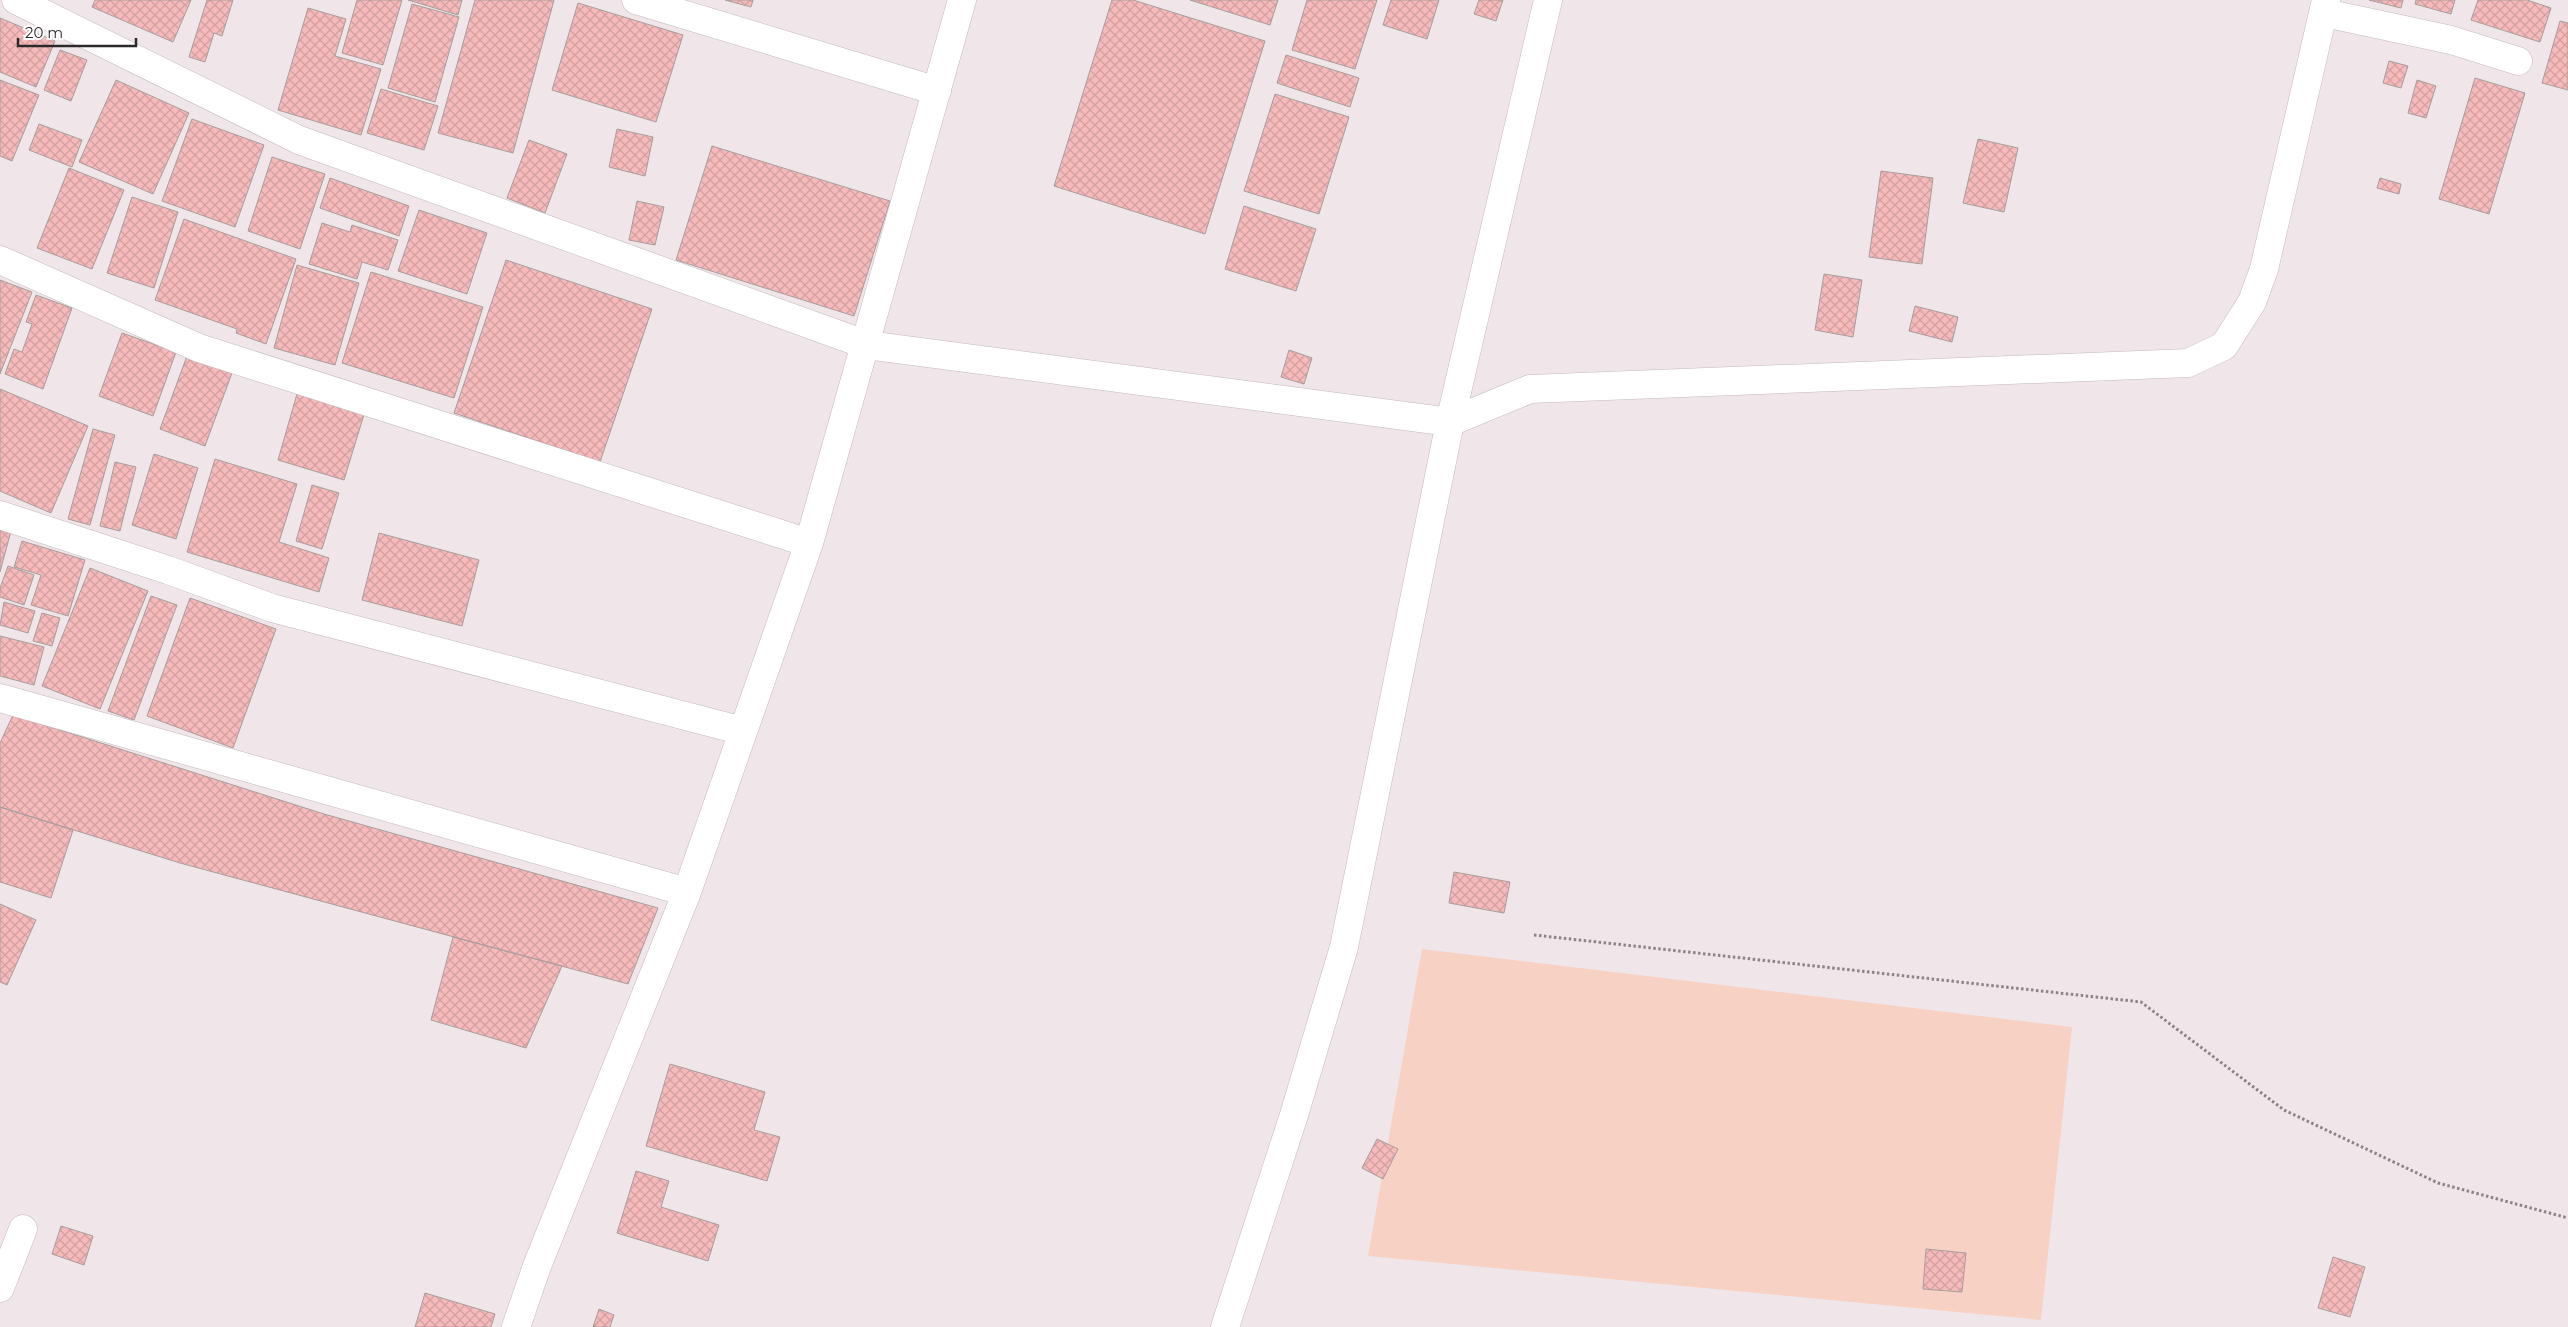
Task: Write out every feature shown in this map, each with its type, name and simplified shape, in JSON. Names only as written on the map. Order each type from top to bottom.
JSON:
[{"type":"street","points":[[16,0],[299,140],[867,345],[1450,422],[1530,389],[2188,362],[2224,346],[2255,294],[2266,260],[2325,7],[2451,40],[2518,61]]},
{"type":"street","points":[[636,0],[937,91]]},
{"type":"street","points":[[516,1327],[537,1266],[687,892],[742,730],[809,543],[867,345],[962,0]]},
{"type":"street","points":[[1224,1327],[1294,1115],[1344,947],[1450,422],[1548,0]]},
{"type":"street","points":[[0,260],[199,348],[809,543]]},
{"type":"street","points":[[0,515],[168,570],[272,608],[742,730]]},
{"type":"street","points":[[1,701],[687,892]]},
{"type":"street","points":[[0,1288],[23,1229]]},
{"type":"path","points":[[1534,935],[2141,1002],[2284,1110],[2438,1183],[2568,1218]]},
{"type":"shaded area","points":[[1422,949],[2072,1027],[2041,1320],[1368,1256]]},
{"type":"building","points":[[95,0],[191,0],[173,42],[92,7]]},
{"type":"building","points":[[207,0],[233,0],[222,36],[214,33],[205,62],[189,57]]},
{"type":"building","points":[[357,0],[402,0],[383,65],[342,53]]},
{"type":"building","points":[[408,0],[462,0],[458,15]]},
{"type":"building","points":[[475,0],[554,0],[513,153],[438,133]]},
{"type":"building","points":[[725,0],[753,0],[751,7]]},
{"type":"building","points":[[1112,0],[1133,0],[1265,41],[1205,234],[1054,186]]},
{"type":"building","points":[[1190,0],[1278,0],[1270,25]]},
{"type":"building","points":[[1307,0],[1377,0],[1355,69],[1292,50]]},
{"type":"building","points":[[1391,0],[1439,0],[1427,39],[1383,25]]},
{"type":"building","points":[[1479,0],[1503,0],[1496,21],[1474,14]]},
{"type":"building","points":[[2369,0],[2403,0],[2401,8]]},
{"type":"building","points":[[2416,0],[2455,0],[2451,14],[2415,4]]},
{"type":"building","points":[[2478,0],[2527,0],[2551,8],[2540,42],[2471,20]]},
{"type":"building","points":[[578,3],[683,35],[656,122],[552,90]]},
{"type":"building","points":[[412,4],[459,17],[435,102],[388,88]]},
{"type":"building","points":[[308,8],[346,19],[335,56],[381,69],[361,135],[278,110]]},
{"type":"building","points":[[0,18],[55,41],[36,87],[0,72]]},
{"type":"building","points":[[2560,21],[2568,23],[2568,90],[2542,83]]},
{"type":"building","points":[[60,50],[87,60],[71,101],[44,90]]},
{"type":"building","points":[[1286,55],[1359,78],[1350,107],[1277,83]]},
{"type":"building","points":[[2389,61],[2408,66],[2401,88],[2383,83]]},
{"type":"building","points":[[2475,78],[2525,93],[2489,214],[2439,199]]},
{"type":"building","points":[[0,80],[39,95],[12,161],[0,156]]},
{"type":"building","points":[[116,80],[189,113],[153,194],[79,162]]},
{"type":"building","points":[[2417,80],[2436,86],[2426,118],[2408,113]]},
{"type":"building","points":[[381,89],[438,106],[424,150],[367,133]]},
{"type":"building","points":[[1275,94],[1349,117],[1319,214],[1244,191]]},
{"type":"building","points":[[192,119],[264,145],[235,227],[162,201]]},
{"type":"building","points":[[39,124],[82,140],[72,167],[29,150]]},
{"type":"building","points":[[617,129],[653,137],[645,176],[609,167]]},
{"type":"building","points":[[1978,139],[2018,148],[2004,212],[1963,203]]},
{"type":"building","points":[[529,140],[567,154],[545,213],[507,198]]},
{"type":"building","points":[[712,146],[890,201],[854,316],[676,260]]},
{"type":"building","points":[[272,157],[325,174],[300,249],[248,231]]},
{"type":"building","points":[[69,168],[124,190],[92,269],[37,248]]},
{"type":"building","points":[[1881,171],[1933,178],[1922,264],[1869,257]]},
{"type":"building","points":[[330,178],[409,206],[399,236],[320,208]]},
{"type":"building","points":[[2380,178],[2401,184],[2399,194],[2377,188]]},
{"type":"building","points":[[132,197],[178,212],[154,288],[107,273]]},
{"type":"building","points":[[637,201],[664,207],[655,245],[629,240]]},
{"type":"building","points":[[1244,206],[1316,229],[1296,291],[1225,269]]},
{"type":"building","points":[[419,210],[487,233],[467,294],[398,271]]},
{"type":"building","points":[[184,219],[296,259],[266,344],[236,333],[237,329],[155,300]]},
{"type":"building","points":[[322,223],[350,232],[352,225],[398,240],[388,270],[362,262],[357,279],[309,264]]},
{"type":"building","points":[[506,260],[652,309],[600,462],[454,413]]},
{"type":"building","points":[[297,265],[359,283],[335,365],[274,348]]},
{"type":"building","points":[[371,272],[483,307],[454,398],[342,363]]},
{"type":"building","points":[[1824,274],[1862,280],[1853,337],[1815,330]]},
{"type":"building","points":[[0,280],[32,292],[0,374]]},
{"type":"building","points":[[36,295],[72,308],[43,389],[5,374],[14,349],[22,352],[32,324],[26,322]]},
{"type":"building","points":[[1915,306],[1958,317],[1952,342],[1909,331]]},
{"type":"building","points":[[122,333],[176,352],[153,416],[99,396]]},
{"type":"building","points":[[1289,350],[1312,358],[1304,384],[1281,377]]},
{"type":"building","points":[[187,356],[232,373],[205,446],[160,429]]},
{"type":"building","points":[[299,387],[366,408],[344,480],[278,460]]},
{"type":"building","points":[[0,389],[88,426],[51,513],[0,491]]},
{"type":"building","points":[[93,429],[115,435],[90,525],[68,519]]},
{"type":"building","points":[[154,454],[198,468],[176,539],[132,525]]},
{"type":"building","points":[[215,459],[297,484],[279,542],[329,558],[319,592],[187,552]]},
{"type":"building","points":[[115,462],[136,467],[120,531],[100,526]]},
{"type":"building","points":[[312,485],[339,493],[322,549],[296,541]]},
{"type":"building","points":[[0,528],[11,531],[0,572]]},
{"type":"building","points":[[379,533],[479,560],[462,626],[362,600]]},
{"type":"building","points":[[22,541],[85,560],[68,616],[31,605],[41,575],[14,567]]},
{"type":"building","points":[[8,566],[34,575],[24,605],[0,597],[0,588]]},
{"type":"building","points":[[90,568],[148,591],[100,709],[42,686]]},
{"type":"building","points":[[151,596],[177,605],[134,720],[108,711]]},
{"type":"building","points":[[190,598],[276,629],[233,748],[147,716]]},
{"type":"building","points":[[4,602],[35,611],[28,633],[0,625]]},
{"type":"building","points":[[42,613],[60,618],[52,646],[33,641]]},
{"type":"building","points":[[0,636],[44,647],[34,685],[0,676]]},
{"type":"building","points":[[13,715],[324,814],[658,908],[628,984],[180,863],[0,807],[0,743]]},
{"type":"building","points":[[0,807],[73,830],[51,898],[0,882]]},
{"type":"building","points":[[1454,872],[1510,882],[1504,913],[1449,903]]},
{"type":"building","points":[[0,904],[36,920],[7,985],[0,982]]},
{"type":"building","points":[[453,937],[562,966],[526,1048],[431,1020]]},
{"type":"building","points":[[670,1064],[765,1092],[754,1130],[780,1137],[767,1181],[646,1146]]},
{"type":"building","points":[[1377,1139],[1398,1149],[1383,1179],[1362,1168]]},
{"type":"building","points":[[636,1171],[669,1181],[661,1207],[719,1225],[708,1261],[617,1233]]},
{"type":"building","points":[[61,1226],[93,1236],[84,1265],[52,1254]]},
{"type":"building","points":[[1926,1249],[1966,1253],[1962,1292],[1923,1289]]},
{"type":"building","points":[[2333,1257],[2365,1267],[2350,1317],[2318,1308]]},
{"type":"building","points":[[425,1293],[495,1314],[491,1327],[415,1327]]},
{"type":"building","points":[[599,1309],[614,1315],[610,1327],[593,1327]]}]
